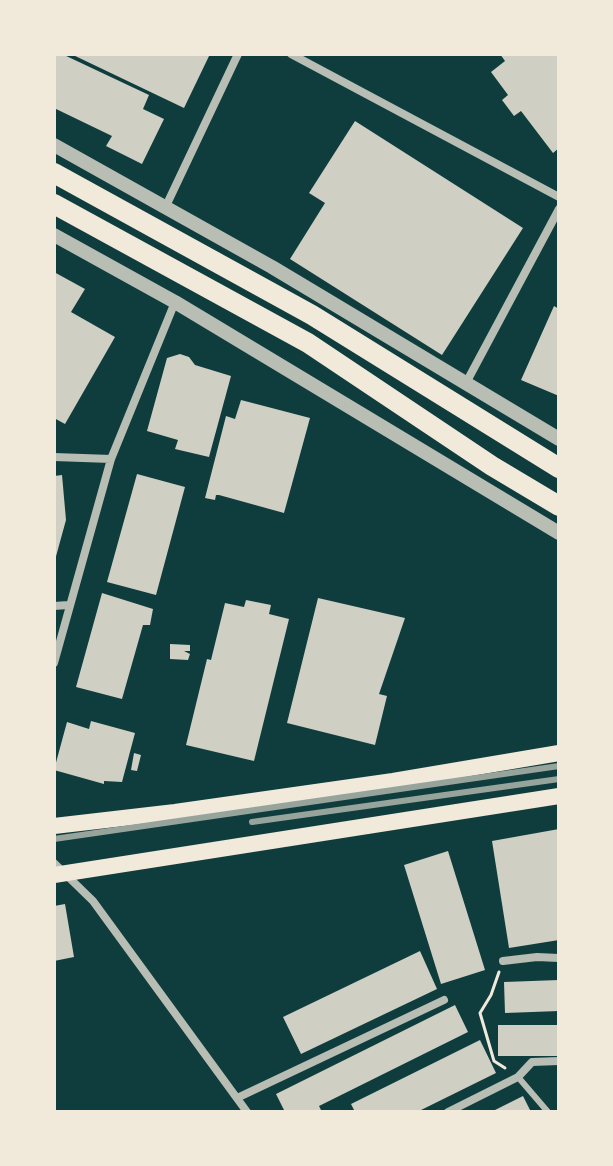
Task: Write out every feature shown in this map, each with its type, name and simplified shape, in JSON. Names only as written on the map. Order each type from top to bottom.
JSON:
[{"type":"highway","points":[[54,173],[312,315],[559,468]]},
{"type":"highway","points":[[54,204],[308,343],[492,466],[559,506]]},
{"type":"main road","points":[[54,826],[378,784],[559,753]]},
{"type":"main road","points":[[58,871],[559,796]]},
{"type":"street","points":[[166,206],[238,54]]},
{"type":"street","points":[[291,54],[559,197]]},
{"type":"street","points":[[54,145],[166,206],[559,439]]},
{"type":"street","points":[[466,383],[559,209]]},
{"type":"street","points":[[54,235],[175,302],[559,533]]},
{"type":"street","points":[[54,663],[111,459],[175,302]]},
{"type":"street","points":[[54,457],[111,459]]},
{"type":"street","points":[[54,606],[68,605]]},
{"type":"street","points":[[58,871],[93,901],[247,1112]]},
{"type":"street","points":[[503,961],[559,958]]},
{"type":"street","points":[[237,1098],[444,1000]]},
{"type":"street","points":[[448,1112],[518,1077],[532,1062],[559,1061]]},
{"type":"lane","points":[[518,1077],[548,1112]]},
{"type":"path","points":[[503,961],[491,995],[480,1013],[494,1061],[518,1077]]},
{"type":"building","points":[[54,54],[62,54],[149,95],[143,109],[164,119],[142,164],[106,146],[112,136],[54,108]]},
{"type":"building","points":[[71,54],[210,54],[184,108]]},
{"type":"building","points":[[500,54],[559,54],[559,148],[553,153],[521,111],[514,116],[502,100],[508,95],[491,72],[505,61]]},
{"type":"building","points":[[355,121],[523,228],[442,355],[290,259],[325,203],[309,193]]},
{"type":"building","points":[[54,272],[85,289],[71,312],[115,337],[65,424],[54,418]]},
{"type":"building","points":[[554,306],[559,309],[559,396],[521,380]]},
{"type":"building","points":[[180,354],[189,357],[195,365],[231,376],[209,457],[175,449],[178,440],[147,431],[167,358]]},
{"type":"building","points":[[241,400],[310,418],[284,513],[219,495],[215,500],[205,498],[226,416],[235,419]]},
{"type":"building","points":[[137,474],[185,487],[156,595],[107,582]]},
{"type":"building","points":[[62,475],[66,520],[55,560],[54,476]]},
{"type":"building","points":[[102,593],[153,609],[150,625],[143,625],[122,699],[76,687]]},
{"type":"building","points":[[318,598],[405,618],[379,694],[387,696],[375,745],[287,723]]},
{"type":"building","points":[[246,600],[271,605],[269,614],[289,619],[254,761],[186,745],[207,659],[211,660],[225,603],[244,607]]},
{"type":"building","points":[[170,644],[190,645],[190,651],[184,651],[190,654],[188,660],[170,659]]},
{"type":"building","points":[[91,721],[135,733],[122,782],[104,781],[104,784],[54,770],[67,722],[89,729]]},
{"type":"building","points":[[134,753],[141,755],[137,771],[131,770]]},
{"type":"building","points":[[559,829],[559,940],[509,948],[492,841]]},
{"type":"building","points":[[448,851],[485,970],[441,984],[404,865]]},
{"type":"building","points":[[65,904],[74,957],[54,961],[54,906]]},
{"type":"building","points":[[420,951],[437,989],[301,1054],[283,1017]]},
{"type":"building","points":[[559,980],[559,1011],[505,1013],[504,982]]},
{"type":"building","points":[[455,1005],[468,1032],[319,1106],[322,1112],[285,1112],[276,1094]]},
{"type":"building","points":[[498,1025],[559,1025],[559,1056],[498,1056]]},
{"type":"building","points":[[480,1040],[496,1073],[417,1112],[355,1112],[351,1104]]},
{"type":"building","points":[[523,1096],[531,1112],[491,1112]]},
{"type":"railway","points":[[54,839],[559,766]]},
{"type":"railway","points":[[252,822],[559,779]]}]
